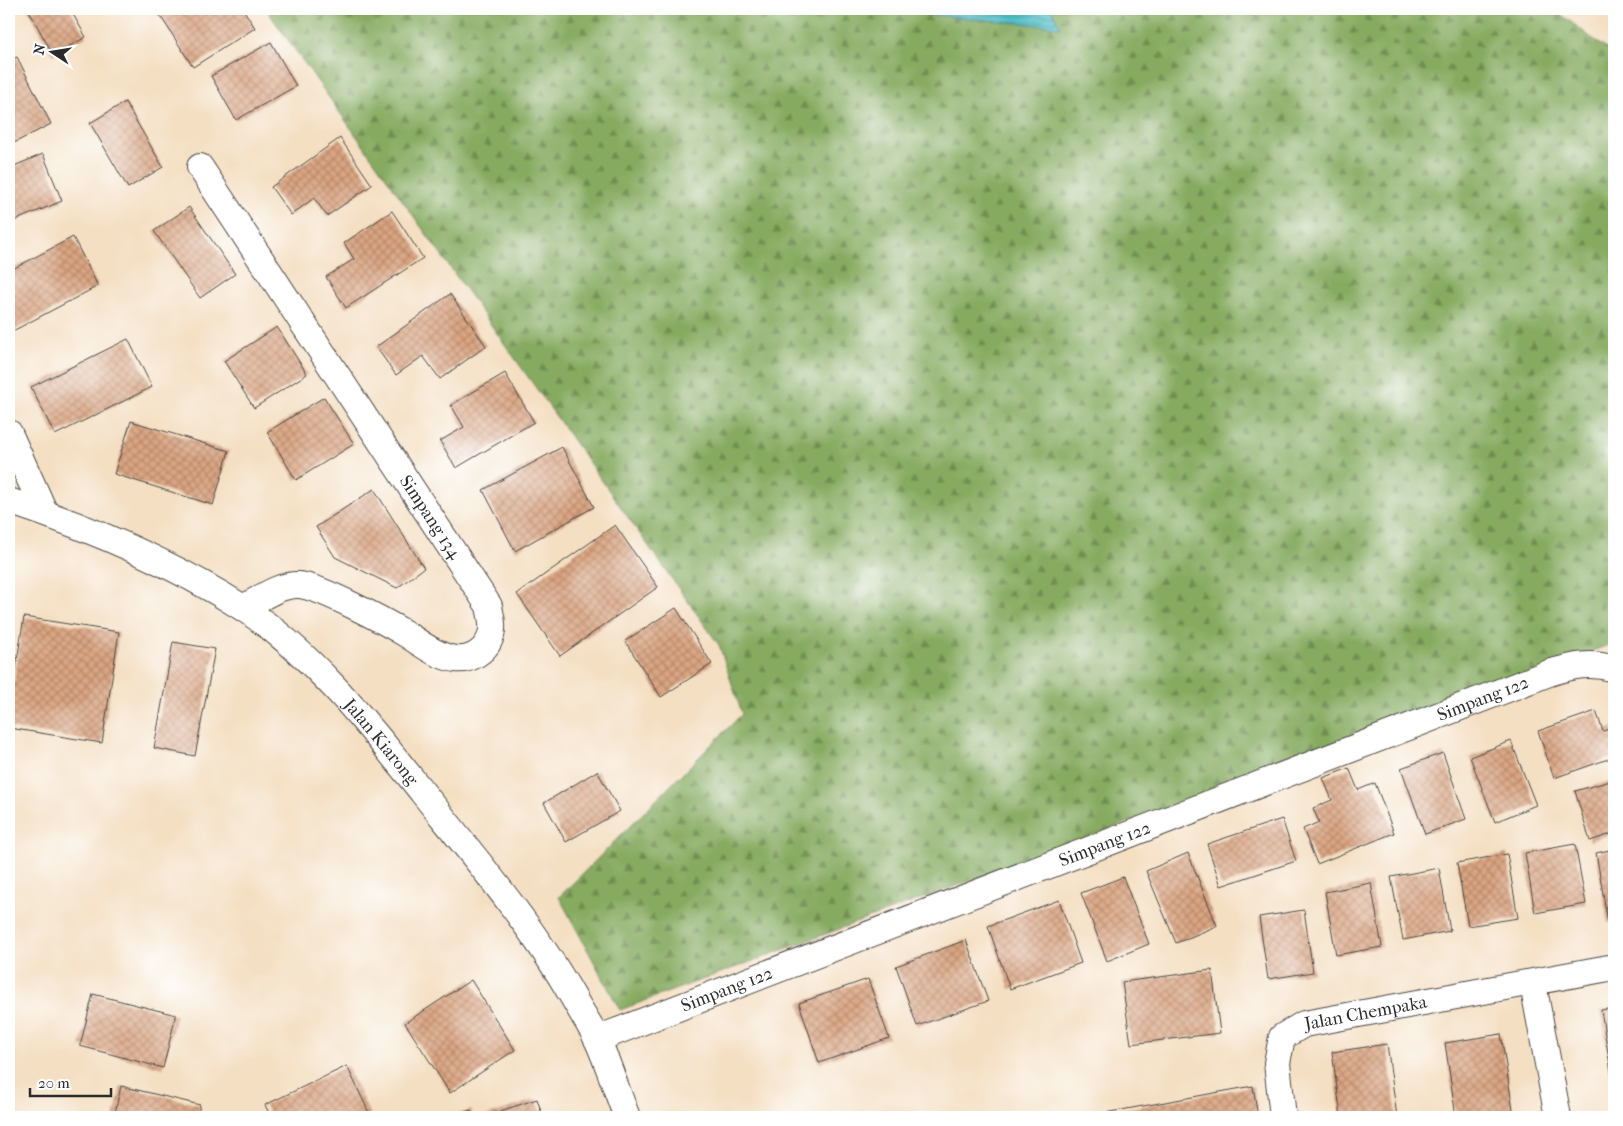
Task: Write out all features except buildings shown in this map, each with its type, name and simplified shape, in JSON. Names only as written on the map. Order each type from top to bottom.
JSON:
[{"type":"street","name":"Simpang 134","points":[[200,167],[489,606],[492,629],[484,649],[472,659],[455,659],[435,652],[394,626],[329,595],[299,585],[279,588],[243,608]]},
{"type":"street","points":[[9,433],[45,513]]},
{"type":"street","name":"Jalan Kiarong","points":[[9,501],[113,540],[180,573],[243,608],[287,641],[342,696],[396,759],[521,916],[598,1039],[627,1117]]},
{"type":"street","name":"Simpang 122","points":[[598,1039],[1549,673],[1576,664],[1600,664],[1614,669]]},
{"type":"street","name":"Jalan Chempaka","points":[[1283,1117],[1276,1063],[1282,1037],[1304,1024],[1614,968]]},
{"type":"street","points":[[1533,984],[1558,1117]]},
{"type":"green space","points":[[266,9],[1554,9],[1614,55],[1614,643],[620,1010],[559,897],[742,714],[719,645]]},
{"type":"water","points":[[919,9],[1051,9],[1061,27],[923,14]]}]
